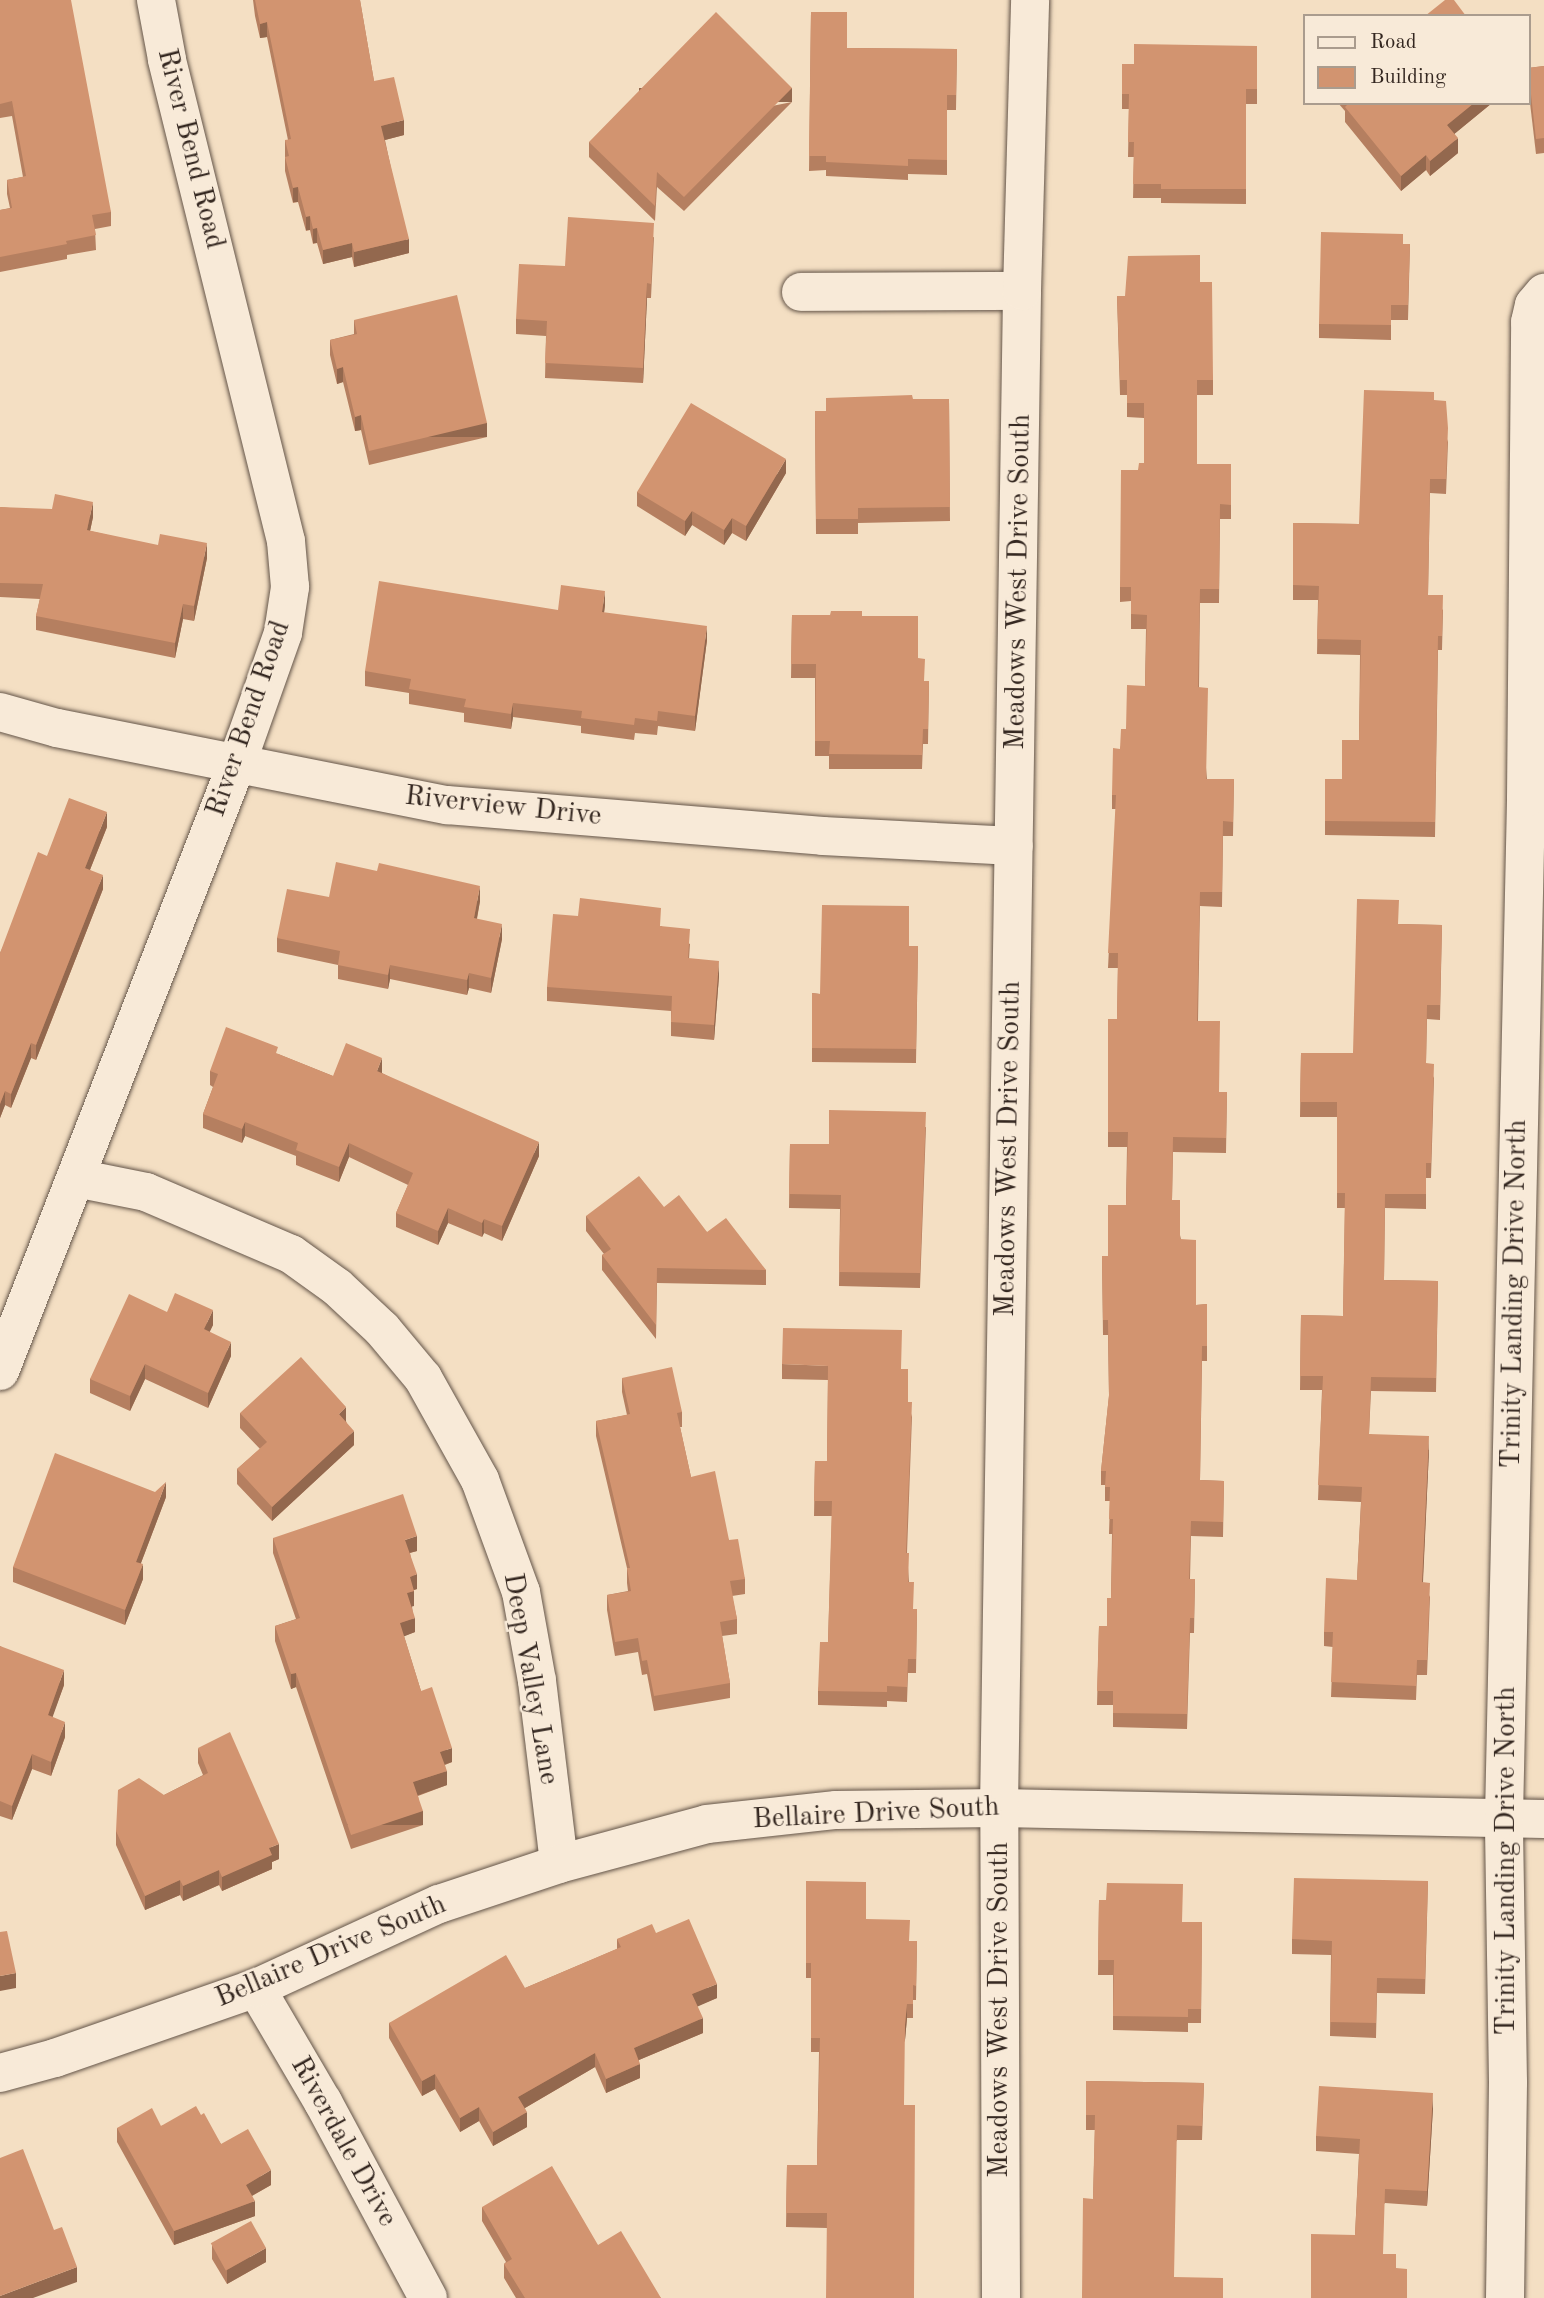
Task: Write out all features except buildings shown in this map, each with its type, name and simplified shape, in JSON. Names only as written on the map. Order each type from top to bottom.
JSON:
[{"type":"street","name":"River Bend Road","points":[[0,1371],[237,763],[282,633],[290,587],[286,541],[167,59],[156,0]]},
{"type":"street","name":"Meadows West Drive South","points":[[1001,2298],[999,1808],[1022,291],[1030,0]]},
{"type":"street","points":[[801,292],[1022,291]]},
{"type":"street","name":"Trinity Landing Drive North","points":[[1505,2298],[1508,2081],[1504,1817],[1535,798],[1530,321],[1534,305],[1544,293]]},
{"type":"street","name":"Riverview Drive","points":[[0,712],[57,729],[447,805],[823,836],[1014,846]]},
{"type":"street","name":"Deep Valley Lane","points":[[76,1178],[145,1192],[291,1254],[337,1287],[382,1329],[423,1378],[480,1480],[521,1592],[537,1681],[559,1864]]},
{"type":"street","name":"Bellaire Drive South","points":[[0,2073],[55,2058],[256,1987],[439,1904],[559,1864],[707,1824],[836,1810],[999,1808],[1544,1819]]},
{"type":"street","name":"Riverdale Drive","points":[[256,1987],[323,2102],[428,2298]]}]
